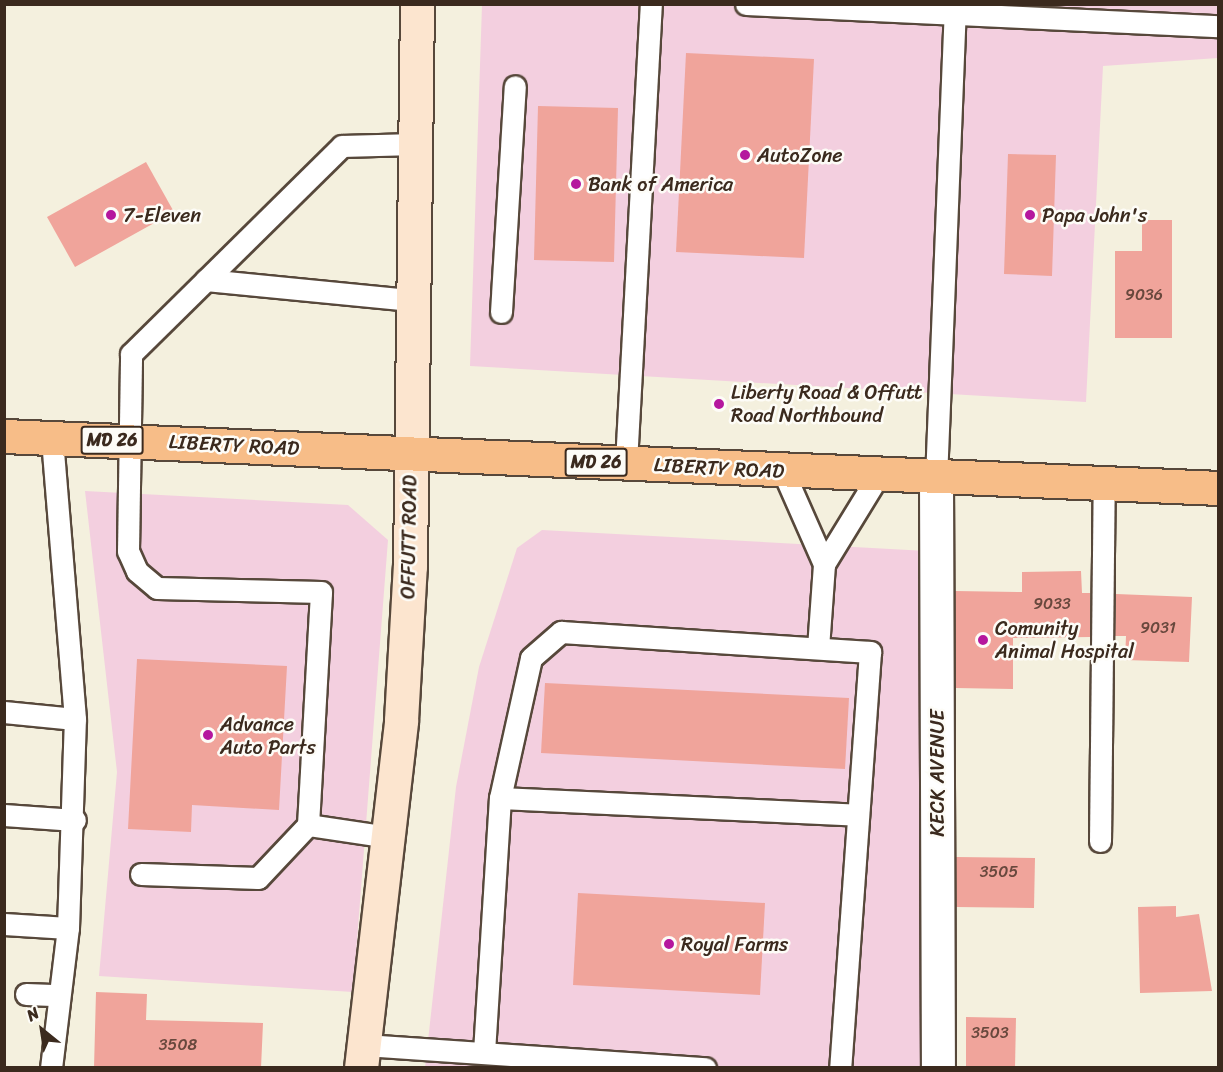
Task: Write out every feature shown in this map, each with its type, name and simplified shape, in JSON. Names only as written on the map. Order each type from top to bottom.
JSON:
[{"type":"main road","name":"LIBERTY ROAD","points":[[4,436],[936,479],[1218,488]]},
{"type":"street","name":"OFFUTT ROAD","points":[[362,1056],[401,720],[410,566],[411,300],[417,4]]},
{"type":"street","name":"KECK AVENUE","points":[[936,479],[938,1068]]},
{"type":"lane","points":[[626,463],[651,4]]},
{"type":"lane","points":[[746,4],[955,9],[1218,26]]},
{"type":"lane","points":[[936,479],[955,9]]},
{"type":"lane","points":[[501,312],[514,86]]},
{"type":"lane","points":[[141,874],[258,878],[308,825],[321,592],[157,588],[137,571],[128,550],[131,354],[342,146],[414,144]]},
{"type":"lane","points":[[206,280],[411,300]]},
{"type":"lane","points":[[51,1068],[68,928],[75,820],[75,719],[52,438]]},
{"type":"lane","points":[[783,471],[824,564]]},
{"type":"lane","points":[[818,648],[824,564],[878,476]]},
{"type":"lane","points":[[1100,841],[1104,486]]},
{"type":"lane","points":[[484,1052],[500,798],[531,658],[561,632],[870,652],[840,1068]]},
{"type":"lane","points":[[4,712],[75,719]]},
{"type":"lane","points":[[500,798],[858,815]]},
{"type":"lane","points":[[4,815],[75,820]]},
{"type":"lane","points":[[308,825],[389,837]]},
{"type":"lane","points":[[4,924],[68,928]]},
{"type":"lane","points":[[26,994],[59,995]]},
{"type":"lane","points":[[362,1056],[484,1052],[705,1068]]},
{"type":"shaded area","points":[[482,5],[1218,5],[1218,58],[1103,66],[1086,402],[470,366]]},
{"type":"shaded area","points":[[85,491],[348,505],[388,540],[353,992],[99,976],[117,772]]},
{"type":"shaded area","points":[[542,530],[927,551],[927,1067],[425,1068],[456,787],[479,667],[517,548]]},
{"type":"building","name":"AutoZone","points":[[686,53],[814,59],[804,258],[676,252]]},
{"type":"building","name":"Bank of America","points":[[538,106],[618,108],[614,262],[534,260]]},
{"type":"building","name":"Papa John's","points":[[1008,154],[1056,155],[1052,276],[1004,274]]},
{"type":"building","name":"7-Eleven","points":[[146,162],[174,212],[75,267],[47,217]]},
{"type":"building","points":[[1142,220],[1172,220],[1172,338],[1115,338],[1115,251],[1142,251]]},
{"type":"building","points":[[1081,571],[1082,593],[1090,593],[1090,637],[1013,638],[1013,689],[955,688],[955,591],[1022,592],[1022,572]]},
{"type":"building","points":[[1116,594],[1192,597],[1189,662],[1125,660],[1126,636],[1115,636]]},
{"type":"building","name":"Advance Auto Parts","points":[[137,659],[287,666],[279,810],[192,805],[191,832],[128,829]]},
{"type":"building","points":[[545,683],[849,698],[845,769],[541,753]]},
{"type":"building","points":[[956,857],[1035,858],[1034,908],[956,907]]},
{"type":"building","name":"Royal Farms","points":[[578,893],[765,903],[760,995],[573,985]]},
{"type":"building","points":[[1176,906],[1176,917],[1199,914],[1212,991],[1140,993],[1138,907]]},
{"type":"building","points":[[96,992],[147,994],[146,1020],[263,1023],[261,1068],[94,1068]]},
{"type":"building","points":[[966,1017],[1016,1018],[1015,1068],[966,1068]]},
{"type":"place","name":"AutoZone","points":[[745,155]]},
{"type":"place","name":"Bank of America","points":[[576,184]]},
{"type":"place","name":"7-Eleven","points":[[111,215]]},
{"type":"place","name":"Papa John's","points":[[1030,215]]},
{"type":"place","name":"Liberty Road & Offutt Road Northbound","points":[[719,404]]},
{"type":"place","name":"Comunity Animal Hospital","points":[[983,640]]},
{"type":"place","name":"Advance Auto Parts","points":[[208,735]]},
{"type":"place","name":"Royal Farms","points":[[669,944]]}]
